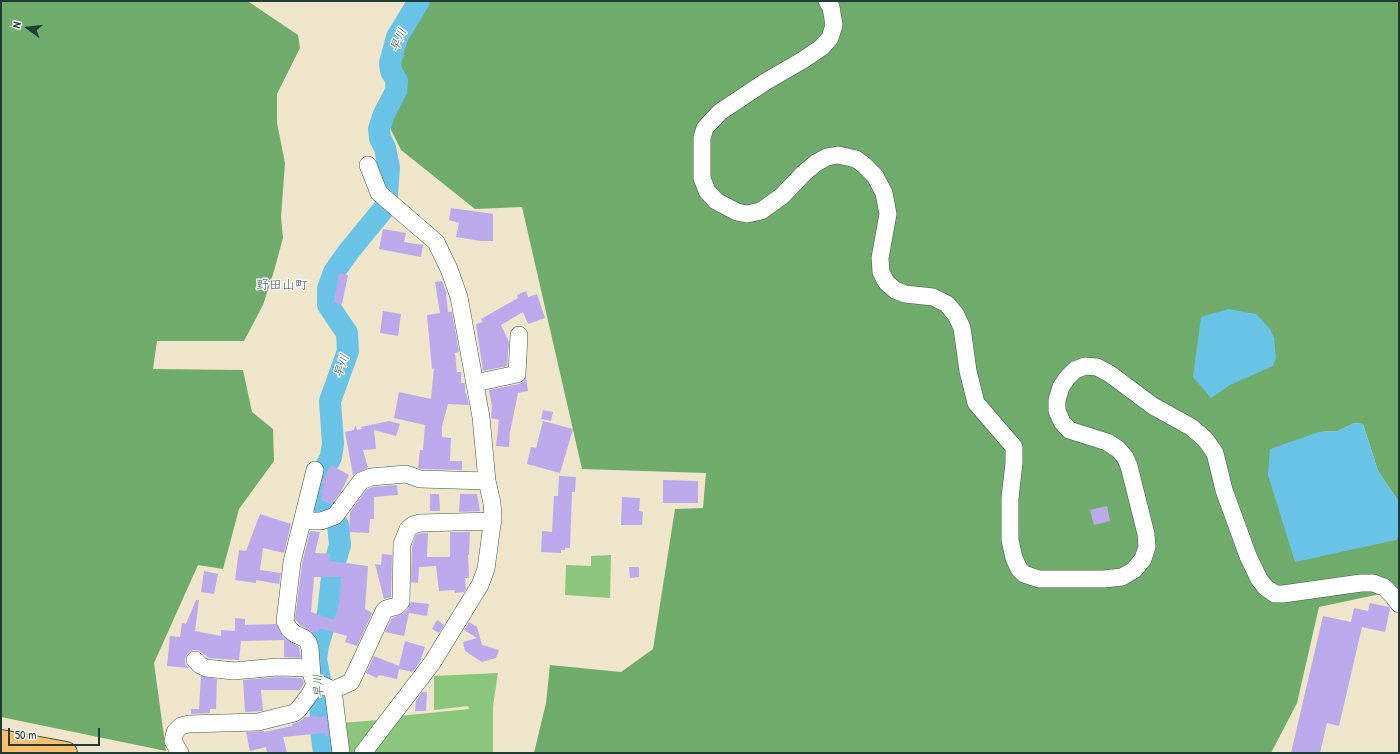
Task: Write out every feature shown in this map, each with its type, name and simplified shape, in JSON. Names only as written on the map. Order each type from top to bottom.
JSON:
[{"type":"highway","points":[[1,741],[66,753]]},
{"type":"street","points":[[827,1],[831,7],[834,25],[830,38],[803,60],[765,82],[720,112],[705,128],[702,138],[702,178],[707,192],[716,201],[737,212],[747,214],[761,211],[782,196],[816,163],[828,157],[838,155],[856,159],[875,176],[884,193],[888,214],[880,258],[881,272],[886,282],[895,290],[905,294],[933,297],[948,304],[956,315],[962,328],[968,371],[976,403],[1014,447],[1014,463],[1010,498],[1010,540],[1014,558],[1019,569],[1024,574],[1038,579],[1104,579],[1122,577],[1134,570],[1142,559],[1147,547],[1146,534],[1129,466],[1125,457],[1118,449],[1107,442],[1069,430],[1062,422],[1057,411],[1057,400],[1061,387],[1067,378],[1075,370],[1085,366],[1097,367],[1110,374],[1153,406],[1191,427],[1205,439],[1215,453],[1224,490],[1248,556],[1259,579],[1265,587],[1275,594],[1283,594],[1361,583],[1373,583],[1384,587],[1399,604]]},
{"type":"street","points":[[363,753],[432,663],[480,585],[486,569],[493,522],[492,503],[487,481],[481,417],[459,297],[449,269],[436,242],[385,198],[368,165]]},
{"type":"street","points":[[475,383],[517,374],[519,335]]},
{"type":"street","points":[[315,470],[292,562],[286,622],[289,629],[308,642],[341,753]]},
{"type":"street","points":[[303,521],[321,521],[332,518],[361,481],[371,477],[406,474],[420,479],[487,481]]},
{"type":"street","points":[[195,660],[200,666],[206,668],[234,671],[277,667],[320,682],[351,682],[384,611],[397,606],[401,602],[402,544],[408,529],[412,525],[425,523],[493,522]]},
{"type":"street","points":[[180,753],[173,741],[175,732],[181,726],[189,724],[258,722],[294,713],[320,682]]},
{"type":"green space","points":[[1,1],[249,1],[298,35],[300,48],[277,94],[277,123],[285,163],[281,217],[283,238],[263,305],[244,341],[157,341],[153,369],[243,370],[252,412],[273,429],[274,461],[239,509],[223,569],[198,565],[154,663],[166,751],[1,717]]},
{"type":"green space","points":[[418,1],[1399,1],[1399,502],[1378,471],[1363,424],[1354,423],[1338,431],[1319,432],[1396,540],[1399,532],[1399,590],[1319,607],[1297,703],[1271,753],[534,753],[546,703],[550,665],[621,672],[653,649],[675,509],[703,508],[706,473],[582,469],[522,207],[475,209],[401,150],[387,122],[385,67],[412,8]]},
{"type":"green space","points":[[611,555],[610,598],[565,595],[566,565],[591,566],[591,556]]},
{"type":"green space","points":[[498,673],[493,706],[493,753],[371,753],[399,716],[469,709],[468,706],[434,710],[434,676]]},
{"type":"green space","points":[[378,720],[356,753],[344,753],[341,723]]},
{"type":"water","points":[[1228,309],[1256,314],[1270,329],[1274,338],[1276,358],[1273,366],[1230,385],[1211,398],[1193,377],[1201,317]]},
{"type":"water","points":[[1354,423],[1363,424],[1378,471],[1399,502],[1399,532],[1396,540],[1295,562],[1268,475],[1270,449],[1319,432],[1338,431]]},
{"type":"building","points":[[451,208],[493,214],[493,241],[481,241],[456,237],[459,223],[449,220]]},
{"type":"building","points":[[383,229],[406,233],[404,242],[423,245],[421,257],[379,249]]},
{"type":"building","points":[[339,273],[348,275],[342,304],[334,302]]},
{"type":"building","points":[[442,281],[447,294],[448,312],[452,312],[459,352],[455,353],[457,372],[461,372],[461,383],[465,383],[465,393],[469,405],[448,404],[442,426],[442,437],[451,438],[450,461],[462,461],[462,470],[418,468],[420,450],[423,450],[425,425],[394,418],[399,392],[431,399],[434,368],[432,369],[427,315],[440,313],[435,282]]},
{"type":"building","points":[[526,291],[528,297],[537,294],[545,318],[528,324],[523,312],[501,325],[509,342],[507,366],[483,371],[476,324],[483,322],[481,319],[518,298],[517,295]]},
{"type":"building","points":[[383,311],[401,314],[398,336],[380,333]]},
{"type":"building","points":[[526,377],[528,391],[518,393],[510,432],[509,447],[496,446],[499,420],[491,418],[492,407],[489,390],[519,384],[524,381]]},
{"type":"building","points":[[543,410],[553,412],[551,421],[541,419]]},
{"type":"building","points":[[389,421],[400,424],[396,436],[374,430],[376,449],[363,450],[368,468],[353,475],[345,432],[354,430],[355,426],[357,430],[362,429],[361,427]]},
{"type":"building","points":[[543,421],[573,429],[560,473],[527,464],[531,447],[536,448]]},
{"type":"building","points":[[331,465],[349,475],[341,492],[331,505],[320,499],[323,493],[321,492],[325,484],[322,482]]},
{"type":"building","points":[[559,476],[576,477],[575,492],[572,492],[570,548],[561,550],[561,553],[541,552],[542,531],[552,532],[554,496],[558,496]]},
{"type":"building","points":[[663,480],[698,481],[698,503],[663,503]]},
{"type":"building","points":[[397,485],[398,495],[374,497],[374,519],[370,519],[369,533],[349,532],[350,512],[367,489]]},
{"type":"building","points":[[430,494],[439,494],[440,511],[430,511]]},
{"type":"building","points":[[460,494],[477,494],[480,511],[459,512]]},
{"type":"building","points":[[622,497],[640,498],[639,511],[643,512],[642,525],[621,525]]},
{"type":"building","points":[[1107,506],[1110,521],[1094,525],[1090,510]]},
{"type":"building","points":[[260,514],[291,524],[284,553],[263,548],[260,570],[281,573],[279,584],[256,580],[256,583],[235,580],[239,550],[246,551]]},
{"type":"building","points":[[310,531],[320,532],[315,553],[330,554],[330,561],[368,566],[365,609],[372,613],[357,646],[345,642],[347,636],[319,628],[317,633],[312,632],[300,625],[295,619],[302,564]],"holes":[[[314,577],[341,577],[339,604],[334,620],[311,612]]]},
{"type":"building","points":[[450,532],[470,532],[468,555],[469,578],[465,578],[466,589],[464,592],[455,593],[454,590],[439,591],[436,566],[419,567],[418,583],[411,582],[412,546],[416,535],[428,533],[427,557],[450,557]]},
{"type":"building","points":[[382,554],[392,555],[391,597],[384,599],[375,564],[381,565]]},
{"type":"building","points":[[629,567],[639,567],[639,577],[630,578]]},
{"type":"building","points":[[204,571],[218,574],[214,594],[201,592]]},
{"type":"building","points":[[196,600],[199,600],[195,631],[221,636],[221,630],[235,631],[235,618],[245,619],[245,625],[276,624],[283,637],[299,647],[301,658],[284,657],[284,640],[241,641],[239,660],[209,658],[198,650],[193,650],[188,653],[185,658],[185,663],[189,668],[167,666],[170,636],[180,637],[182,623],[186,624]]},
{"type":"building","points":[[411,602],[429,604],[427,616],[409,613],[404,636],[385,632],[392,618],[404,613],[408,609]]},
{"type":"building","points":[[1370,603],[1389,607],[1390,609],[1385,632],[1362,627],[1339,726],[1327,723],[1320,753],[1291,753],[1323,616],[1351,622],[1354,608],[1368,611]]},
{"type":"building","points":[[437,620],[444,625],[439,633],[432,629]]},
{"type":"building","points":[[469,622],[477,627],[482,645],[499,650],[496,658],[482,662],[465,651],[463,642],[477,638],[464,630]]},
{"type":"building","points":[[405,641],[425,647],[420,662],[413,672],[399,669],[397,679],[379,675],[377,678],[366,673],[374,656],[399,666]]},
{"type":"building","points":[[201,676],[217,679],[216,709],[210,709],[210,713],[191,714],[191,709],[199,709]]},
{"type":"building","points":[[277,677],[302,678],[304,683],[300,690],[261,690],[263,711],[245,712],[243,680]]},
{"type":"building","points":[[422,692],[427,692],[426,711],[415,711],[416,701]]},
{"type":"building","points":[[326,716],[329,736],[325,736],[325,733],[283,737],[287,753],[267,753],[266,747],[250,751],[246,732],[264,732],[292,726],[292,724],[305,717]]},
{"type":"waterway","name":"早川","points":[[324,753],[321,730],[320,680],[316,659],[318,645],[328,613],[333,569],[340,545],[338,525],[321,502],[316,492],[318,481],[331,457],[333,444],[330,401],[348,351],[347,333],[328,305],[328,289],[334,272],[349,251],[386,206],[389,168],[385,148],[380,138],[379,129],[384,114],[396,91],[397,81],[391,71],[390,63],[397,37],[419,1]]},
{"type":"district","name":"野田山町","points":[[282,286]]}]
